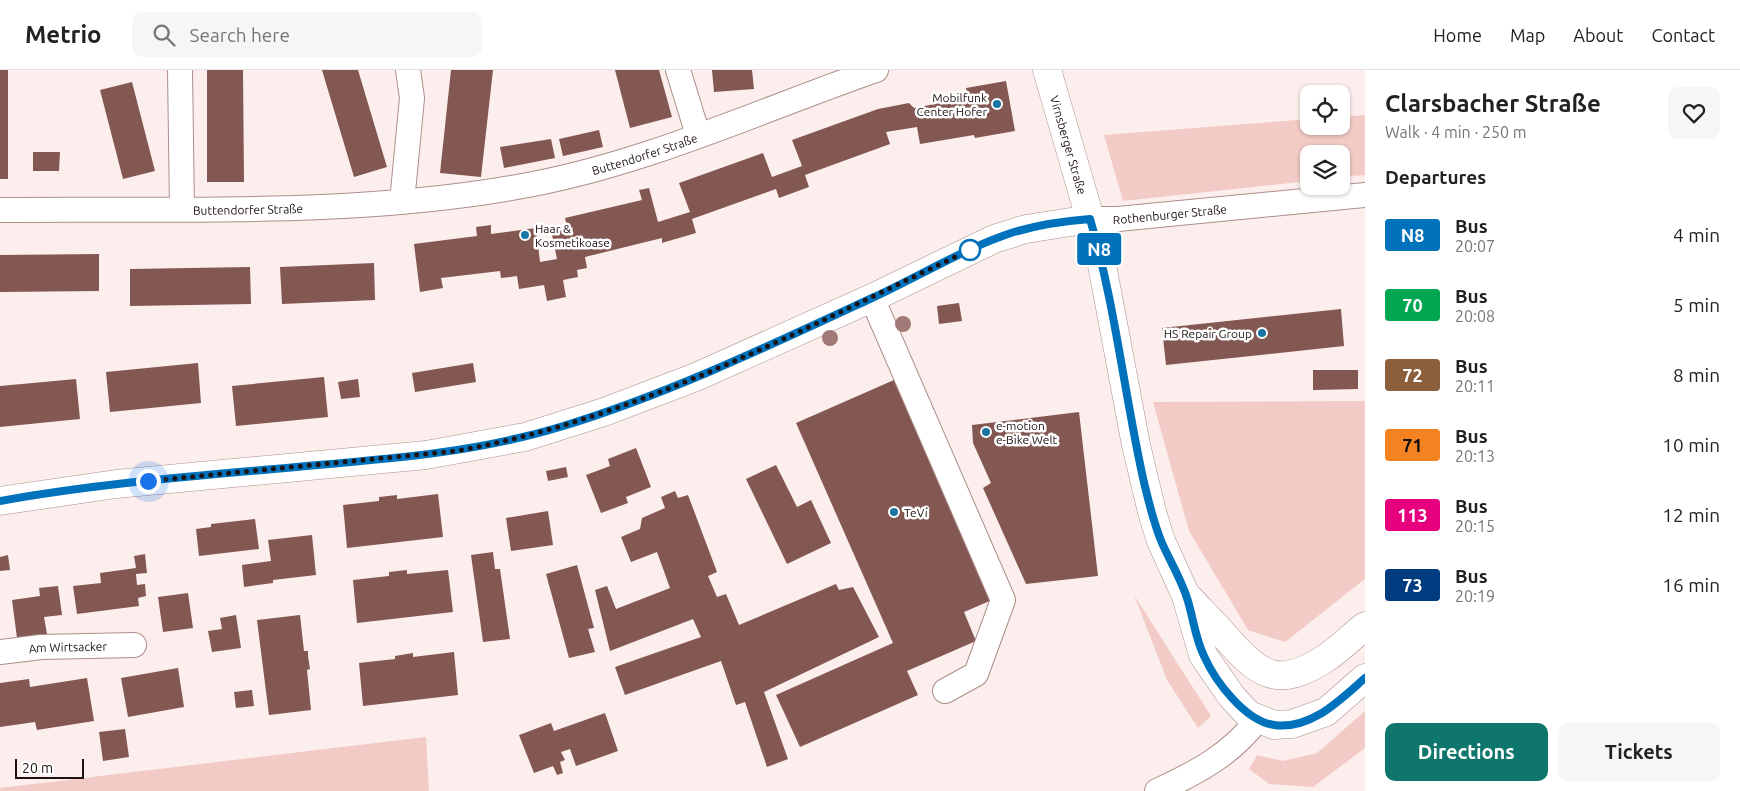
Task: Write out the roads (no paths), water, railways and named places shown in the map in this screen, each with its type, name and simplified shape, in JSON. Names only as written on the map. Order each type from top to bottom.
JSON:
[{"type":"main road","name":"Virnsberger Straße","points":[[1047,70],[1090,219],[1110,300],[1145,487],[1161,541],[1186,596],[1203,655],[1232,697],[1253,718]]},
{"type":"main road","name":"Rothenburger Straße","points":[[0,501],[116,484],[426,454],[488,445],[525,437],[581,420],[654,394],[872,298],[994,239],[1026,229],[1090,219]]},
{"type":"main road","name":"Virnsberger Straße","points":[[1186,596],[1250,664],[1263,673],[1282,675],[1295,673],[1325,659],[1365,626]]},
{"type":"main road","points":[[1253,718],[1274,725],[1292,724],[1326,712],[1365,678]]},
{"type":"street","name":"Buttendorfer Straße","points":[[180,70],[182,208]]},
{"type":"street","points":[[402,202],[412,98],[408,70]]},
{"type":"street","points":[[678,70],[698,136]]},
{"type":"street","name":"Buttendorfer Straße","points":[[0,210],[355,207],[517,188],[608,167],[876,70]]},
{"type":"street","name":"Rothenburger Straße","points":[[1090,219],[1365,195]]},
{"type":"street","points":[[872,298],[1003,600],[976,674],[945,691]]},
{"type":"street","name":"Am Wirtsacker","points":[[0,652],[41,647],[134,645]]},
{"type":"street","points":[[1158,791],[1199,772],[1242,740],[1253,718]]},
{"type":"place","name":"Mobilfunk Center Hofer","points":[[997,104]]},
{"type":"place","name":"Haar & Kosmetikoase","points":[[525,235]]},
{"type":"place","name":"HS Repair Group","points":[[1262,333]]},
{"type":"place","name":"e-motion e-Bike Welt","points":[[986,432]]},
{"type":"place","name":"TeVi","points":[[894,512]]}]
